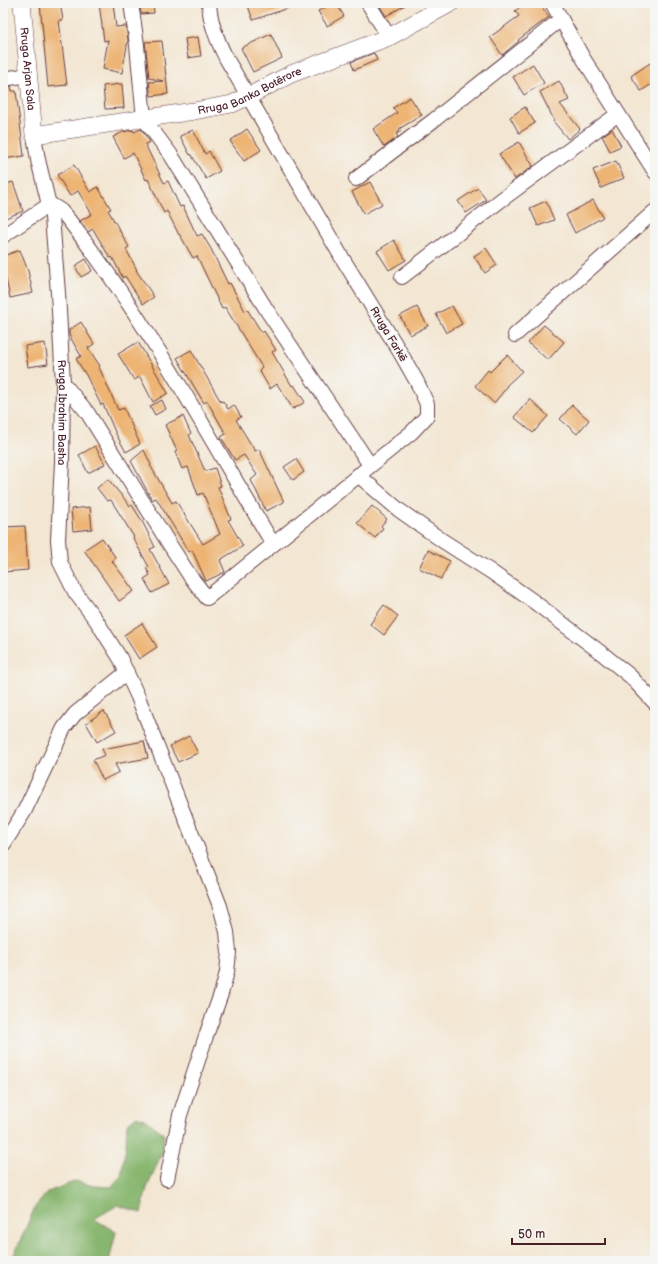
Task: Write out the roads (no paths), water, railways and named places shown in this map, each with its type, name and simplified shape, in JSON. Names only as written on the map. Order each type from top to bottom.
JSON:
[{"type":"street","name":"Rruga Arjan Sala","points":[[22,3],[34,135]]},
{"type":"street","points":[[131,3],[138,52],[144,119],[171,155],[268,312],[370,465]]},
{"type":"street","name":"Rruga Farkë","points":[[63,383],[87,412],[168,542],[190,576],[207,598],[422,423],[427,416],[427,404],[417,382],[341,256],[226,58],[215,35],[210,16],[209,3]]},
{"type":"street","points":[[368,3],[389,37]]},
{"type":"street","name":"Rruga Banka Botërore","points":[[34,135],[144,119],[232,104],[290,74],[389,37],[451,3]]},
{"type":"street","points":[[552,3],[583,58],[655,172]]},
{"type":"street","points":[[356,179],[452,106],[561,19]]},
{"type":"street","points":[[3,79],[29,74]]},
{"type":"street","points":[[402,277],[501,200],[618,114]]},
{"type":"street","name":"Rruga Ibrahim Basha","points":[[34,135],[38,160],[52,217],[58,293],[63,383],[62,462],[58,540],[60,562],[75,592],[111,642],[138,697],[220,906],[227,932],[230,952],[227,972],[221,994],[180,1115],[166,1179]]},
{"type":"street","points":[[3,236],[50,204],[68,219],[115,283],[169,368],[273,544]]},
{"type":"street","points":[[516,334],[655,211]]},
{"type":"street","points":[[358,475],[399,510],[533,601],[630,676],[655,703]]},
{"type":"street","points":[[3,845],[24,812],[64,728],[75,714],[127,672]]}]
